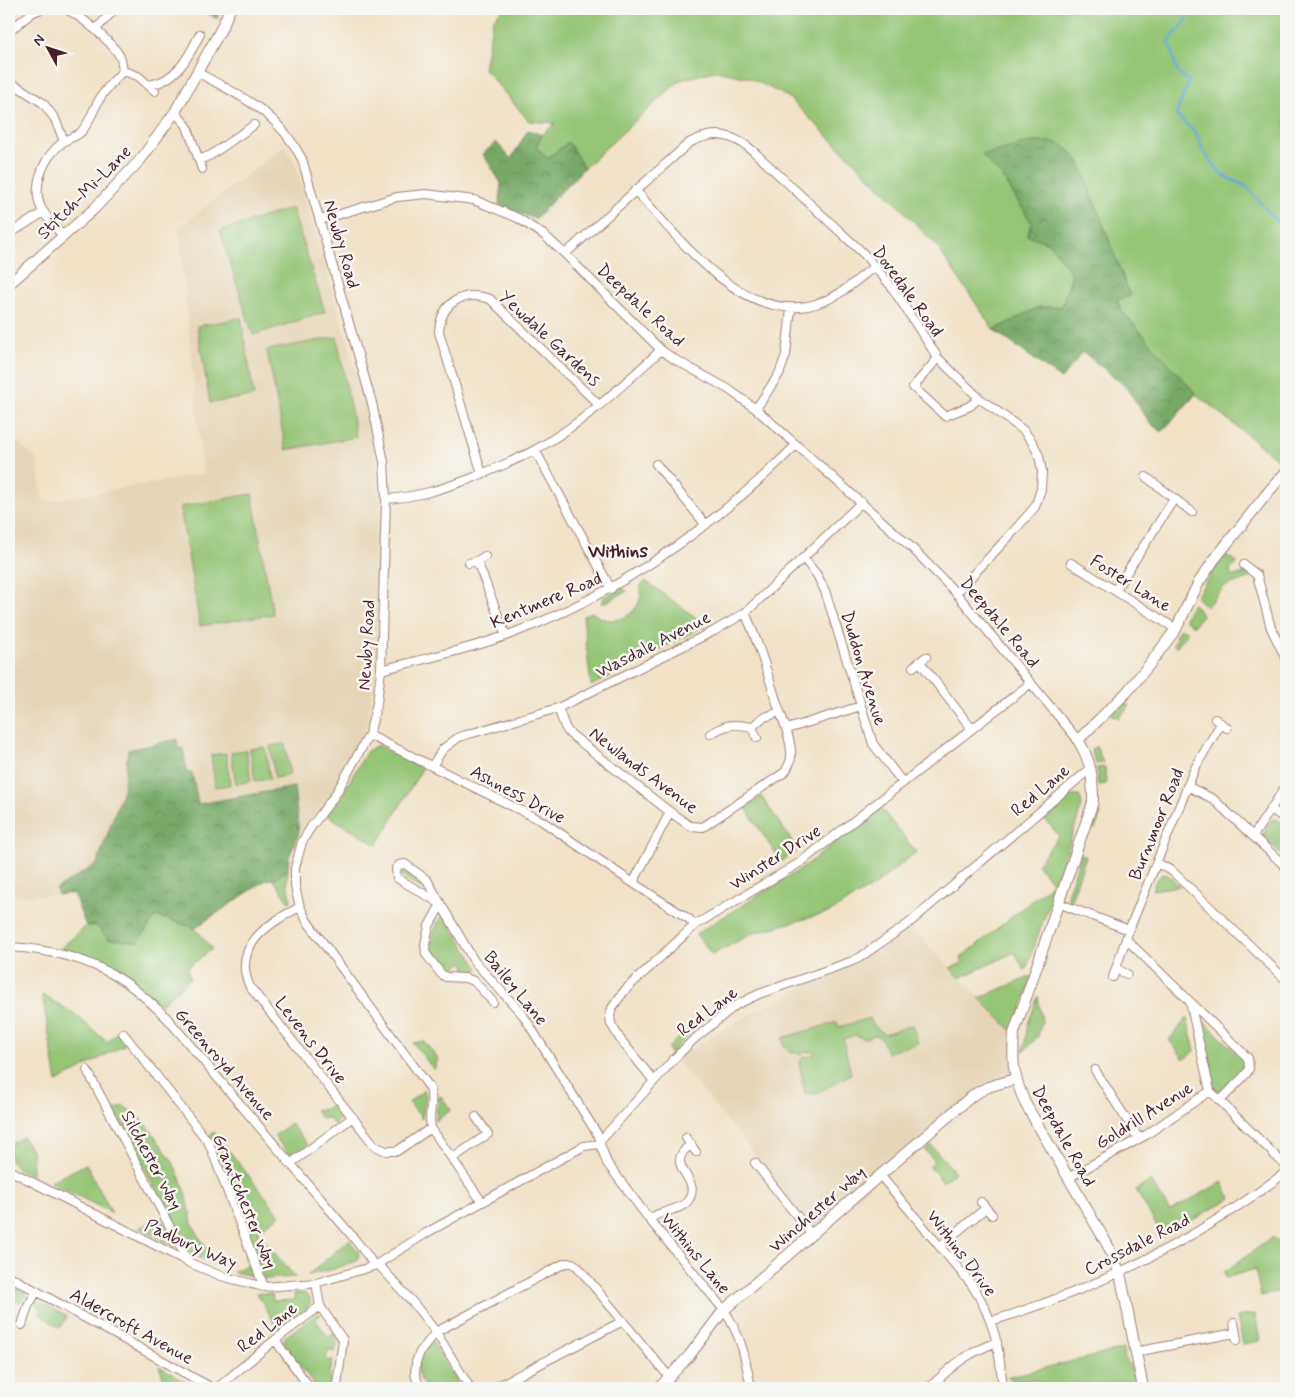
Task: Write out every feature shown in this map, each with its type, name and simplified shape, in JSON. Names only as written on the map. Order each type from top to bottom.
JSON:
[{"type":"street","points":[[9,31],[33,12],[42,9]]},
{"type":"street","points":[[64,9],[75,14],[96,29],[118,54],[123,71]]},
{"type":"street","points":[[96,29],[115,9]]},
{"type":"street","name":"Stitch-Mi-Lane","points":[[9,284],[64,237],[104,199],[159,136],[175,112],[220,31],[230,9]]},
{"type":"street","points":[[149,85],[157,84],[180,68],[188,58],[200,34]]},
{"type":"street","points":[[123,71],[138,76],[155,91]]},
{"type":"street","points":[[64,237],[44,212],[37,195],[40,176],[50,157],[64,141],[81,133],[104,91],[123,71]]},
{"type":"street","name":"Newby Road","points":[[197,72],[259,108],[274,120],[285,132],[302,159],[372,403],[384,462],[386,499],[381,670],[377,703],[369,735],[335,795],[302,842],[295,868],[295,887],[300,907],[307,920],[430,1088],[432,1097],[431,1128]]},
{"type":"street","points":[[9,81],[43,103],[55,119],[64,141]]},
{"type":"street","points":[[175,112],[187,126],[202,169]]},
{"type":"street","points":[[199,160],[211,155],[252,126],[244,120]]},
{"type":"street","name":"Dovedale Road","points":[[565,254],[688,143],[704,136],[720,135],[736,139],[752,150],[852,242],[891,286],[938,358],[979,398],[1023,430],[1033,443],[1039,456],[1042,471],[1041,489],[1035,507],[956,593]]},
{"type":"street","points":[[635,190],[693,255],[730,285],[753,298],[792,309],[824,301],[840,293],[874,266]]},
{"type":"street","name":"Deepdale Road","points":[[320,220],[397,197],[426,194],[474,200],[518,218],[544,235],[661,350],[728,389],[756,409],[911,547],[956,593],[1078,740],[1087,754],[1091,768],[1093,802],[1014,1033],[1012,1058],[1014,1079],[1025,1104],[1108,1244],[1120,1273],[1143,1388]]},
{"type":"street","points":[[9,234],[44,212]]},
{"type":"street","name":"Yewdale Gardens","points":[[482,474],[439,332],[439,320],[444,311],[459,298],[481,296],[490,300],[599,405]]},
{"type":"street","points":[[756,409],[779,374],[786,355],[792,309]]},
{"type":"street","points":[[386,499],[418,496],[482,474],[535,450],[599,405],[661,350]]},
{"type":"street","points":[[938,358],[913,387],[945,416],[970,406],[979,398]]},
{"type":"street","name":"Kentmere Road","points":[[381,670],[506,636],[582,604],[611,589],[706,525],[760,480],[796,445]]},
{"type":"street","points":[[535,450],[611,589]]},
{"type":"street","points":[[655,463],[706,525]]},
{"type":"street","name":"Red Lane","points":[[1078,740],[1127,692],[1176,628],[1199,582],[1214,560],[1286,472]]},
{"type":"street","points":[[1146,477],[1192,512]]},
{"type":"street","points":[[1116,590],[1174,498]]},
{"type":"street","name":"Wasdale Avenue","points":[[432,766],[443,749],[459,737],[558,708],[714,631],[746,613],[862,502]]},
{"type":"street","points":[[485,556],[473,562],[506,636]]},
{"type":"street","name":"Duddon Avenue","points":[[804,558],[817,575],[825,591],[873,744],[902,782]]},
{"type":"street","name":"Foster Lane","points":[[1071,563],[1176,628]]},
{"type":"street","points":[[1244,565],[1257,575],[1271,628],[1286,659]]},
{"type":"street","name":"Newlands Avenue","points":[[558,708],[565,727],[570,733],[670,812],[690,826],[703,827],[785,772],[791,761],[787,729],[746,613]]},
{"type":"street","points":[[920,662],[972,729]]},
{"type":"street","name":"Winster Drive","points":[[654,1081],[614,1031],[611,1024],[612,1008],[626,990],[695,925],[801,862],[1031,683]]},
{"type":"street","points":[[787,729],[861,706]]},
{"type":"street","points":[[709,735],[729,724],[752,726],[762,718],[780,712]]},
{"type":"street","name":"Burnmoor Road","points":[[1113,977],[1129,930],[1187,786],[1199,759],[1221,724]]},
{"type":"street","points":[[752,726],[757,738]]},
{"type":"street","name":"Ashness Drive","points":[[369,735],[542,821],[633,884],[689,919],[695,925]]},
{"type":"street","name":"Red Lane","points":[[601,1142],[692,1041],[736,1005],[759,994],[850,962],[908,924],[1091,768]]},
{"type":"street","points":[[1187,786],[1212,799],[1286,867]]},
{"type":"street","points":[[1253,836],[1286,786]]},
{"type":"street","points":[[1271,809],[1281,816]]},
{"type":"street","points":[[633,884],[670,812]]},
{"type":"street","points":[[1157,863],[1172,871],[1286,980]]},
{"type":"street","name":"Bailey Lane","points":[[441,904],[397,878],[396,869],[399,865],[405,864],[427,880],[441,904],[474,961],[523,1014],[601,1142]]},
{"type":"street","points":[[1058,903],[1129,930]]},
{"type":"street","name":"Bailey Lane","points":[[441,904],[429,926],[425,949],[426,954],[441,974],[451,978],[460,974],[474,982],[493,1002]]},
{"type":"street","name":"Levens Drive","points":[[300,907],[287,913],[265,930],[250,945],[245,956],[244,967],[250,987],[376,1146],[386,1151],[397,1151],[431,1128]]},
{"type":"street","points":[[1126,939],[1248,1058],[1249,1069],[1246,1074],[1220,1101]]},
{"type":"street","name":"Greenroyd Avenue","points":[[9,947],[58,953],[103,970],[122,980],[166,1017],[368,1256],[415,1305],[436,1332],[470,1388]]},
{"type":"street","points":[[1116,969],[1127,974]]},
{"type":"street","points":[[1190,1002],[1210,1091],[1286,1166]]},
{"type":"street","name":"Grantchester Way","points":[[123,1033],[209,1143],[264,1287]]},
{"type":"street","name":"Silchester Way","points":[[87,1070],[190,1263]]},
{"type":"street","points":[[1096,1070],[1139,1139]]},
{"type":"street","name":"Winchester Way","points":[[659,1388],[689,1356],[724,1310],[973,1095],[988,1087],[1014,1079]]},
{"type":"street","name":"Goldrill Avenue","points":[[1068,1178],[1175,1117],[1210,1091]]},
{"type":"street","points":[[453,1158],[488,1134],[476,1117]]},
{"type":"street","points":[[290,1164],[353,1118]]},
{"type":"street","points":[[431,1128],[482,1202]]},
{"type":"street","points":[[649,1219],[656,1214],[682,1206],[689,1198],[691,1184],[679,1160],[680,1153],[688,1141],[696,1152]]},
{"type":"street","points":[[376,1265],[428,1232],[584,1146],[601,1142]]},
{"type":"street","name":"Withins Lane","points":[[601,1142],[607,1163],[649,1219],[724,1310],[734,1326],[741,1342],[751,1388]]},
{"type":"street","points":[[755,1163],[812,1235]]},
{"type":"street","name":"Padbury Way","points":[[9,1170],[190,1263],[221,1276],[264,1287],[316,1283],[376,1265]]},
{"type":"street","name":"Crossdale Road","points":[[991,1321],[1034,1307],[1120,1273],[1224,1216],[1286,1172]]},
{"type":"street","name":"Withins Drive","points":[[880,1175],[940,1246],[983,1302],[997,1342],[1003,1388]]},
{"type":"street","points":[[940,1246],[983,1205],[992,1215]]},
{"type":"street","points":[[422,1388],[415,1374],[416,1362],[420,1352],[436,1332],[565,1263],[572,1263],[577,1266],[670,1378]]},
{"type":"street","name":"Aldercroft Avenue","points":[[9,1276],[212,1388]]},
{"type":"street","name":"Red Lane","points":[[217,1388],[320,1306],[316,1283]]},
{"type":"street","points":[[22,1325],[28,1306],[37,1291]]},
{"type":"street","points":[[320,1306],[343,1340],[337,1385],[339,1388]]},
{"type":"street","points":[[494,1388],[623,1321]]},
{"type":"street","points":[[1135,1352],[1236,1337],[1234,1323]]},
{"type":"street","points":[[275,1340],[310,1388]]},
{"type":"street","points":[[929,1388],[958,1361],[976,1350],[997,1342]]},
{"type":"shaded area","points":[[284,146],[295,163],[375,435],[381,533],[377,651],[369,718],[359,745],[334,790],[297,835],[282,829],[70,895],[9,896],[9,434],[36,459],[43,502],[203,474],[179,228]]},
{"type":"shaded area","points":[[908,924],[1014,1033],[1015,1079],[988,1087],[812,1235],[755,1163],[756,1156],[675,1058],[736,1022],[859,958]]},
{"type":"green space","points":[[200,9],[221,9],[217,19]]},
{"type":"green space","points":[[503,9],[1286,9],[1286,466],[1196,394],[1121,310],[1117,300],[1130,296],[1080,163],[1069,150],[982,155],[1003,178],[1032,223],[1027,235],[1049,243],[1072,274],[1062,307],[1039,307],[994,330],[936,245],[896,203],[788,97],[750,78],[715,71],[680,80],[584,168],[568,142],[548,158],[536,147],[542,135],[555,123],[529,121],[484,69],[493,19]]},
{"type":"green space","points":[[528,130],[542,135],[536,147],[548,158],[568,142],[584,168],[535,219],[499,205],[501,183],[483,154],[496,142],[511,159]]},
{"type":"green space","points":[[1032,142],[1054,142],[1064,146],[1080,163],[1130,296],[1117,300],[1121,310],[1196,394],[1162,432],[1151,424],[1125,386],[1083,352],[1061,379],[994,330],[1039,307],[1062,307],[1072,274],[1049,243],[1027,235],[1032,223],[1003,178],[982,155]]},
{"type":"green space","points":[[292,208],[325,312],[253,335],[220,231]]},
{"type":"green space","points":[[241,318],[254,396],[210,403],[197,326]]},
{"type":"green space","points":[[337,337],[356,437],[286,450],[267,350]]},
{"type":"green space","points":[[252,494],[273,614],[200,626],[180,507]]},
{"type":"green space","points":[[1224,554],[1238,562],[1230,569],[1231,577],[1245,574],[1252,577],[1225,586],[1206,607],[1196,597]]},
{"type":"green space","points":[[646,581],[706,625],[591,686],[583,616],[592,612],[610,620],[626,616],[638,604],[641,595],[641,585]]},
{"type":"green space","points":[[621,588],[627,591],[602,604],[604,597]]},
{"type":"green space","points":[[1192,604],[1202,615],[1193,626],[1185,619]]},
{"type":"green space","points":[[1180,628],[1188,632],[1176,647],[1173,644]]},
{"type":"green space","points":[[1123,702],[1129,706],[1119,718],[1111,715]]},
{"type":"green space","points":[[177,739],[178,748],[183,748],[187,773],[192,772],[198,804],[294,787],[299,833],[289,857],[288,870],[273,879],[266,880],[195,928],[156,916],[138,942],[108,939],[96,925],[86,926],[73,893],[58,895],[56,889],[97,864],[123,790],[128,750]]},
{"type":"green space","points":[[285,744],[290,775],[275,778],[270,746]]},
{"type":"green space","points":[[378,745],[422,769],[377,845],[327,815],[339,800],[367,751]]},
{"type":"green space","points":[[1096,746],[1103,763],[1096,764],[1091,750]]},
{"type":"green space","points":[[265,747],[270,779],[255,781],[250,749]]},
{"type":"green space","points":[[246,750],[251,781],[236,784],[231,752]]},
{"type":"green space","points":[[226,753],[230,785],[215,787],[211,755]]},
{"type":"green space","points":[[1105,767],[1106,784],[1098,785],[1097,768]]},
{"type":"green space","points":[[761,796],[798,850],[781,862],[745,807]]},
{"type":"green space","points":[[1070,796],[1080,797],[1082,805],[1026,969],[1024,970],[1015,952],[960,978],[950,968],[963,963],[961,958],[1053,883],[1037,864],[1059,836],[1045,819],[1048,814]]},
{"type":"green space","points":[[880,807],[916,852],[874,886],[830,912],[753,933],[712,955],[696,934],[804,867]]},
{"type":"green space","points":[[1095,811],[1101,813],[1095,829],[1090,827]]},
{"type":"green space","points":[[1286,817],[1286,858],[1264,838],[1264,833],[1271,820],[1277,819],[1282,823]]},
{"type":"green space","points":[[1081,854],[1086,856],[1070,903],[1067,896]]},
{"type":"green space","points":[[288,870],[287,883],[291,901],[289,902],[273,879]]},
{"type":"green space","points":[[402,870],[422,880],[430,891],[429,893],[401,876]]},
{"type":"green space","points":[[1162,874],[1168,875],[1180,886],[1152,890],[1156,880]]},
{"type":"green space","points":[[442,915],[444,915],[479,969],[473,974],[465,969],[466,965],[461,962],[453,972],[448,971],[432,953],[433,936]]},
{"type":"green space","points":[[156,916],[195,928],[212,949],[187,968],[190,978],[160,1005],[137,985],[114,970],[90,958],[61,948],[86,926],[96,925],[108,939]]},
{"type":"green space","points":[[1032,976],[1014,1033],[979,998]]},
{"type":"green space","points":[[42,995],[72,1012],[107,1042],[117,1032],[124,1040],[124,1045],[57,1082]]},
{"type":"green space","points":[[1038,996],[1042,1021],[1038,1036],[1023,1052],[1028,1024]]},
{"type":"green space","points":[[869,1018],[871,1023],[884,1034],[912,1025],[918,1043],[887,1053],[882,1039],[876,1035],[863,1039],[856,1035],[843,1039],[851,1074],[816,1094],[805,1093],[799,1062],[804,1056],[814,1055],[813,1051],[798,1054],[795,1051],[791,1054],[785,1047],[782,1038],[837,1022],[839,1027]]},
{"type":"green space","points":[[1187,1018],[1195,1051],[1184,1059],[1169,1040]]},
{"type":"green space","points":[[1202,1019],[1244,1060],[1243,1069],[1219,1091],[1214,1087],[1199,1024]]},
{"type":"green space","points":[[685,1031],[690,1033],[670,1054],[668,1048]]},
{"type":"green space","points":[[424,1041],[438,1059],[434,1070],[413,1043]]},
{"type":"green space","points":[[424,1090],[426,1095],[422,1119],[409,1102]]},
{"type":"green space","points":[[441,1096],[451,1110],[436,1121],[438,1098]]},
{"type":"green space","points":[[333,1103],[340,1113],[339,1119],[334,1125],[329,1118],[322,1119],[315,1111],[326,1109]]},
{"type":"green space","points":[[124,1106],[144,1121],[173,1162],[186,1192],[192,1223],[215,1265],[189,1253],[114,1110]]},
{"type":"green space","points":[[290,1123],[308,1145],[296,1154],[288,1153],[274,1136]]},
{"type":"green space","points":[[214,1132],[280,1215],[257,1232],[295,1277],[264,1279],[209,1136]]},
{"type":"green space","points":[[23,1137],[32,1152],[32,1175],[17,1168],[10,1157],[9,1145]]},
{"type":"green space","points":[[931,1145],[955,1172],[943,1182],[929,1166],[934,1161],[925,1150]]},
{"type":"green space","points":[[86,1164],[112,1213],[50,1182]]},
{"type":"green space","points":[[1151,1181],[1170,1211],[1222,1182],[1231,1198],[1163,1237],[1136,1190]]},
{"type":"green space","points":[[161,1217],[176,1247],[139,1228]]},
{"type":"green space","points":[[1273,1237],[1286,1249],[1286,1296],[1285,1290],[1261,1296],[1255,1269],[1226,1278],[1224,1272]]},
{"type":"green space","points":[[349,1240],[358,1252],[359,1258],[357,1261],[331,1270],[308,1275]]},
{"type":"green space","points":[[251,1263],[254,1276],[233,1272]]},
{"type":"green space","points":[[9,1285],[28,1295],[20,1302],[9,1299]]},
{"type":"green space","points":[[257,1293],[272,1294],[273,1301],[295,1300],[294,1293],[305,1293],[310,1298],[310,1303],[308,1307],[279,1331]]},
{"type":"green space","points":[[37,1301],[65,1315],[67,1318],[60,1328],[39,1314],[41,1309],[35,1304]]},
{"type":"green space","points":[[318,1313],[321,1315],[315,1319],[328,1337],[333,1333],[337,1343],[335,1352],[328,1350],[326,1360],[333,1361],[329,1378],[333,1388],[317,1388],[284,1344],[285,1337]]},
{"type":"green space","points":[[1255,1314],[1260,1341],[1243,1344],[1237,1317]]},
{"type":"green space","points":[[432,1341],[461,1388],[426,1388],[421,1381],[418,1364]]},
{"type":"green space","points":[[1123,1349],[1124,1357],[1131,1366],[1135,1388],[1049,1388],[1035,1380],[1016,1382],[1011,1381],[1007,1377]]},
{"type":"green space","points":[[159,1366],[195,1387],[197,1388],[167,1388]]},
{"type":"waterway","points":[[1190,9],[1185,22],[1169,41],[1178,73],[1189,81],[1176,115],[1196,133],[1203,151],[1222,175],[1247,187],[1274,219],[1286,228]]},
{"type":"district","name":"Withins","points":[[618,550]]}]
